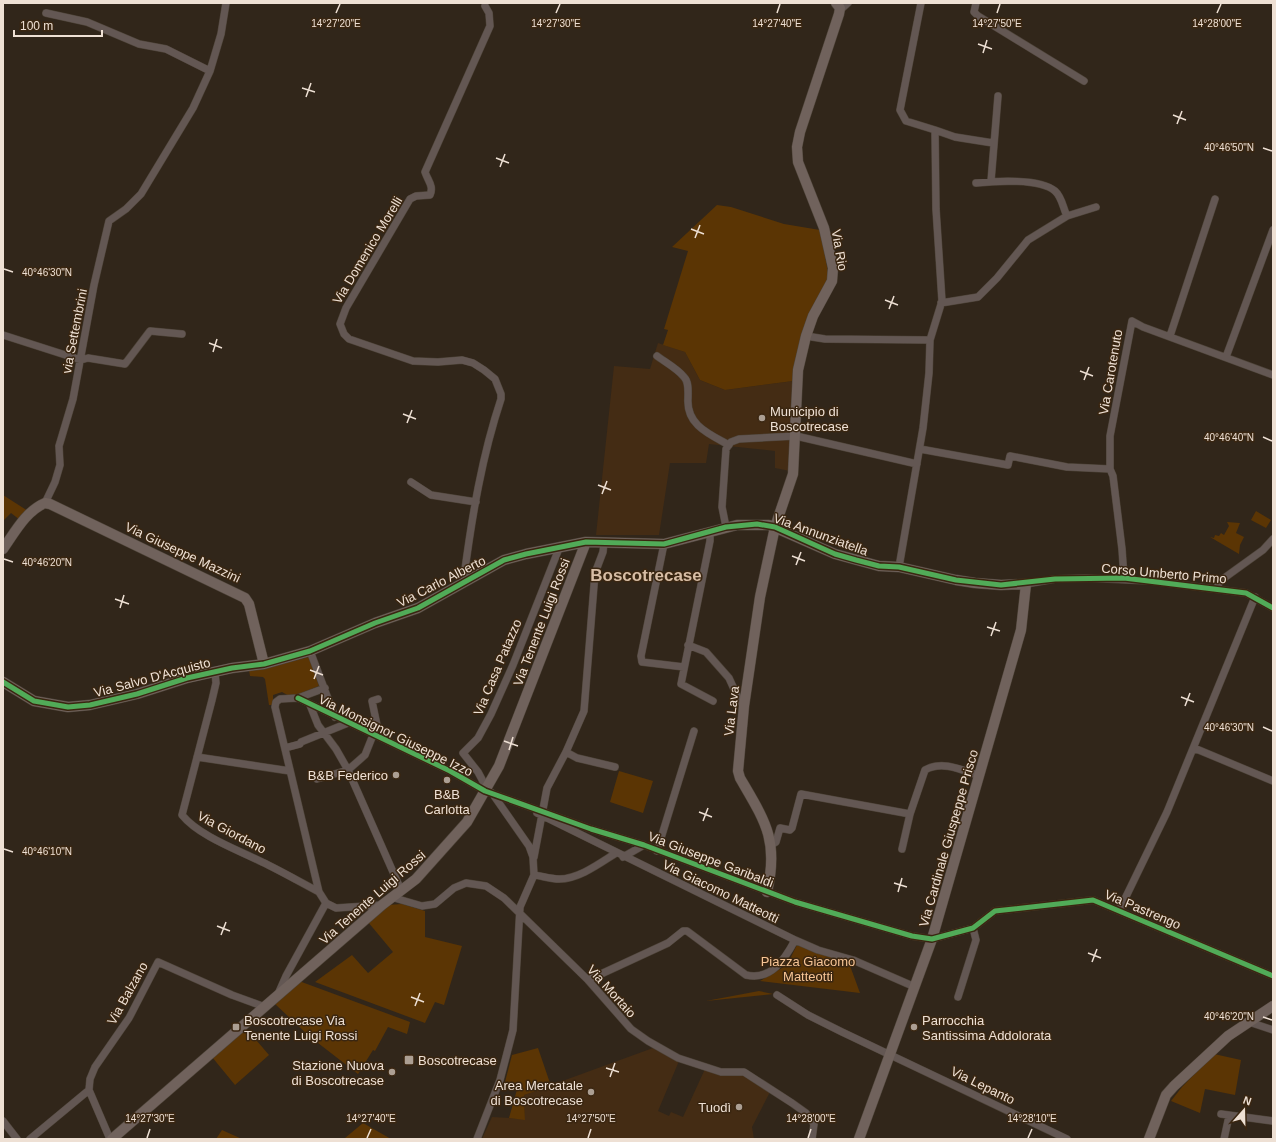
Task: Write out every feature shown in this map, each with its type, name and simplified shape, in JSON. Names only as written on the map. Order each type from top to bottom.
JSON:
[{"type":"street","name":"via Settembrini","points":[[45,502],[56,482],[60,465],[59,446],[73,399],[100,259],[109,221],[137,198],[152,179],[163,156],[193,108],[210,71],[221,34],[226,3]]},
{"type":"street","points":[[838,7],[848,3]]},
{"type":"street","points":[[921,3],[900,110],[906,121],[955,137],[993,143]]},
{"type":"street","points":[[976,3],[974,12],[978,16],[1084,81]]},
{"type":"street","name":"Via Domenico Morelli","points":[[465,582],[465,569],[487,442],[502,394],[495,379],[484,370],[462,360],[427,363],[406,360],[349,339],[344,334],[340,324],[346,308],[410,199],[416,196],[430,195],[431,193],[432,186],[425,172],[490,26],[489,13],[485,6]]},
{"type":"street","name":"Via Rio","points":[[775,527],[793,474],[798,370],[806,336],[815,311],[832,281],[833,268],[824,228],[798,162],[797,147],[800,132],[838,7]]},
{"type":"street","points":[[46,13],[87,22],[139,44],[166,50],[210,71]]},
{"type":"street","points":[[991,181],[998,96]]},
{"type":"street","points":[[899,567],[920,449],[929,373],[930,340],[941,303],[935,130]]},
{"type":"street","points":[[976,183],[991,181],[1040,184],[1049,187],[1059,195],[1067,216]]},
{"type":"street","points":[[1170,336],[1215,199]]},
{"type":"street","points":[[941,303],[978,298],[998,278],[1028,240],[1067,216],[1096,207]]},
{"type":"street","points":[[1226,357],[1273,230]]},
{"type":"street","name":"Via Carotenuto","points":[[1124,578],[1113,476],[1110,469],[1110,436],[1132,321],[1142,327],[1273,375]]},
{"type":"street","points":[[3,335],[80,360],[88,358],[125,364],[150,331],[182,334]]},
{"type":"street","points":[[806,336],[825,339],[930,340]]},
{"type":"street","points":[[657,356],[685,377],[689,389],[689,411],[692,421],[704,431],[729,445]]},
{"type":"street","points":[[726,527],[722,507],[726,449],[729,445],[739,439],[796,436],[880,454],[917,464]]},
{"type":"street","points":[[920,449],[1008,465],[1010,456],[1067,467],[1110,469]]},
{"type":"street","points":[[411,482],[431,495],[476,502]]},
{"type":"street","points":[[3,549],[27,517],[45,502]]},
{"type":"street","name":"Via Giuseppe Mazzini","points":[[45,502],[245,598],[249,604],[264,664]]},
{"type":"street","name":"Via Annunziatella","points":[[586,542],[664,544],[726,527],[757,524],[775,527],[835,554],[879,566],[899,567],[962,581],[1001,585],[1026,584]]},
{"type":"street","name":"Via Lava","points":[[767,892],[771,873],[771,845],[764,821],[740,778],[738,771],[744,706],[760,597],[775,527]]},
{"type":"street","points":[[710,532],[710,540],[681,684],[713,701]]},
{"type":"street","points":[[1217,588],[1220,581],[1263,550],[1273,539]]},
{"type":"street","name":"Via Carlo Alberto","points":[[264,664],[310,651],[375,622],[418,608],[504,560],[560,546],[586,542]]},
{"type":"street","name":"Via Tenente Luigi Rossi","points":[[111,1139],[382,905],[416,879],[462,827],[488,790],[499,766],[586,542]]},
{"type":"street","points":[[477,1139],[495,1095],[513,1030],[520,914],[522,900],[534,875],[534,857],[541,813],[550,780],[566,752],[584,711],[595,573],[603,552],[604,542]]},
{"type":"street","points":[[664,544],[641,656],[642,662],[684,667]]},
{"type":"street","name":"Via Casa Patazzo","points":[[488,790],[478,772],[463,753],[478,738],[491,714],[513,664],[560,546]]},
{"type":"street","name":"Corso Umberto Primo","points":[[1026,584],[1055,579],[1124,578],[1217,588],[1246,593],[1273,608]]},
{"type":"street","name":"Via Cardinale Giuspeppe Prisco","points":[[860,1139],[889,1054],[932,939],[1021,630],[1026,584]]},
{"type":"street","points":[[1119,911],[1167,812],[1255,597]]},
{"type":"street","points":[[688,645],[706,652],[729,678],[739,700],[744,706]]},
{"type":"street","points":[[310,651],[335,716]]},
{"type":"street","name":"Via Salvo D'Acquisto","points":[[4,682],[34,701],[68,707],[137,694],[187,678],[264,664]]},
{"type":"street","name":"Via Giordano","points":[[215,672],[216,683],[182,816],[206,834],[278,869],[319,892]]},
{"type":"street","points":[[325,688],[298,698],[280,700],[276,702],[275,707],[319,892],[326,903],[336,908],[382,905]]},
{"type":"street","name":"Via Monsignor Giuseppe Izzo","points":[[298,698],[488,790]]},
{"type":"street","points":[[317,778],[348,770],[365,755],[377,725],[372,701],[378,699]]},
{"type":"street","points":[[310,705],[324,732],[348,770],[401,890]]},
{"type":"street","points":[[285,748],[300,744],[301,742],[348,723]]},
{"type":"street","points":[[657,851],[694,731]]},
{"type":"street","points":[[1194,748],[1273,781]]},
{"type":"street","points":[[566,752],[577,758],[615,767]]},
{"type":"street","points":[[197,757],[290,771]]},
{"type":"street","points":[[902,848],[910,814],[925,770],[930,766],[946,765],[980,776]]},
{"type":"street","points":[[488,790],[529,846],[534,857]]},
{"type":"street","name":"Via Giacomo Matteotti","points":[[488,790],[541,813],[623,857],[795,940],[818,950],[853,960],[915,987]]},
{"type":"street","points":[[771,845],[776,842],[780,828],[790,830],[792,828],[801,794],[910,814]]},
{"type":"street","name":"Via Giuseppe Garibaldi","points":[[541,813],[644,845],[795,902],[912,936],[932,939]]},
{"type":"street","points":[[623,857],[644,845]]},
{"type":"street","points":[[534,875],[558,879],[567,878],[596,866],[616,853]]},
{"type":"street","name":"Via Mortaio","points":[[391,898],[422,906],[435,904],[454,888],[466,883],[486,886],[504,898],[588,980],[631,1029],[648,1041],[684,1060],[721,1072],[744,1072],[786,1098],[806,1114],[814,1124],[812,1139]]},
{"type":"street","name":"Via Pastrengo","points":[[932,939],[973,928],[994,911],[1093,900],[1273,976]]},
{"type":"street","points":[[277,996],[286,976],[326,903]]},
{"type":"street","points":[[958,997],[976,940],[973,928]]},
{"type":"street","points":[[588,980],[668,943],[683,931],[686,931],[746,975],[754,977],[766,973],[780,965],[795,940]]},
{"type":"street","name":"Via Balzano","points":[[89,1090],[90,1079],[95,1067],[128,1018],[158,962],[232,995],[265,1006]]},
{"type":"street","name":"Via Lepanto","points":[[777,995],[808,1015],[1067,1139]]},
{"type":"street","points":[[1149,1139],[1166,1095],[1228,1036],[1273,1006]]},
{"type":"street","points":[[1249,1022],[1273,1030]]},
{"type":"street","points":[[30,1139],[89,1090],[111,1139]]},
{"type":"street","points":[[1221,1114],[1229,1119],[1273,1121]]},
{"type":"street","points":[[1224,1139],[1229,1119]]},
{"type":"street","points":[[3,1121],[17,1139]]},
{"type":"shaded area","points":[[658,343],[685,352],[700,380],[725,390],[793,381],[790,471],[775,468],[775,451],[709,444],[706,463],[670,463],[659,535],[596,535],[614,366],[650,369]]},
{"type":"shaded area","points":[[653,1048],[679,1061],[658,1111],[669,1116],[671,1112],[683,1117],[705,1069],[743,1074],[771,1090],[752,1127],[754,1139],[482,1139],[492,1117],[525,1119],[524,1095]]},
{"type":"green space","points":[[717,205],[731,207],[784,224],[820,230],[829,277],[793,381],[725,390],[700,380],[685,352],[663,345],[668,330],[664,329],[688,251],[672,247]]},
{"type":"green space","points":[[3,495],[28,511],[20,520],[11,513],[3,521]]},
{"type":"green space","points":[[1256,511],[1271,520],[1266,528],[1251,520]]},
{"type":"green space","points":[[1227,522],[1240,523],[1236,533],[1244,537],[1240,545],[1239,554],[1210,537],[1214,538],[1215,535],[1219,536],[1221,533],[1224,535],[1229,526]]},
{"type":"green space","points":[[309,657],[319,686],[291,697],[282,692],[273,695],[273,705],[269,705],[265,679],[263,677],[250,676],[249,670],[267,668]]},
{"type":"green space","points":[[619,771],[653,781],[643,813],[610,802]]},
{"type":"green space","points":[[402,904],[425,911],[425,937],[462,946],[444,1005],[435,1002],[425,1023],[315,982],[352,955],[368,973],[393,952],[368,922],[387,905]]},
{"type":"green space","name":"Piazza Giacomo Matteotti","points":[[797,945],[849,963],[860,993],[760,981],[787,965]]},
{"type":"green space","points":[[299,981],[410,1022],[407,1034],[388,1027],[375,1051],[373,1050],[358,1074],[309,1036],[274,1003]]},
{"type":"green space","points":[[759,991],[773,994],[706,1001]]},
{"type":"green space","points":[[245,1027],[269,1055],[235,1085],[212,1057]]},
{"type":"green space","points":[[538,1048],[551,1086],[524,1095],[525,1120],[509,1118],[518,1086],[505,1082],[512,1055]]},
{"type":"green space","points":[[1214,1054],[1241,1060],[1235,1095],[1205,1089],[1200,1113],[1171,1101],[1182,1087]]},
{"type":"green space","points":[[363,1123],[391,1139],[345,1138]]},
{"type":"green space","points":[[222,1130],[242,1139],[216,1139]]},
{"type":"cycle path","points":[[3,682],[34,701],[68,707],[90,705],[137,694],[187,678],[232,668],[264,664],[310,651],[375,623],[418,608],[504,560],[526,554],[586,542],[664,544],[726,527],[757,524],[775,527],[835,554],[856,560],[879,566],[899,567],[956,580],[1001,585],[1055,579],[1124,578],[1246,593],[1273,608]]},
{"type":"cycle path","points":[[298,698],[450,771],[485,791],[591,829],[644,845],[795,902],[912,936],[932,939],[973,928],[995,911],[1093,900],[1273,976]]},
{"type":"place","name":"Municipio di Boscotrecase","points":[[762,418]]},
{"type":"place","name":"B&B Federico","points":[[396,775]]},
{"type":"place","name":"B&B Carlotta","points":[[447,780]]},
{"type":"place","name":"Boscotrecase Via Tenente Luigi Rossi","points":[[236,1027]]},
{"type":"place","name":"Parrocchia Santissima Addolorata","points":[[914,1027]]},
{"type":"place","name":"Boscotrecase","points":[[409,1060]]},
{"type":"place","name":"Stazione Nuova di Boscotrecase","points":[[392,1072]]},
{"type":"place","name":"Area Mercatale di Boscotrecase","points":[[591,1092]]},
{"type":"place","name":"Tuodì","points":[[739,1107]]},
{"type":"district","name":"Boscotrecase","points":[[646,575]]}]
